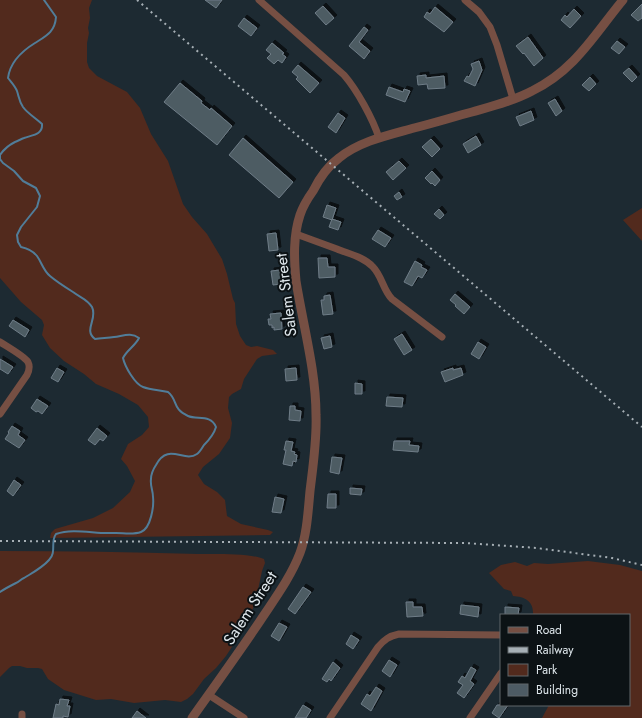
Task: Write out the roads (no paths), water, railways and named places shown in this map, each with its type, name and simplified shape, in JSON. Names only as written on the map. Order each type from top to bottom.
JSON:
[{"type":"street","points":[[259,0],[346,77],[366,108],[379,138]]},
{"type":"street","points":[[465,0],[479,12],[490,27],[513,99]]},
{"type":"street","name":"Salem Street","points":[[192,718],[291,573],[305,534],[313,467],[316,416],[315,392],[296,281],[294,259],[296,234],[300,215],[316,185],[338,158],[368,142],[502,104],[534,91],[544,85],[569,66],[623,0]]},
{"type":"street","points":[[296,234],[368,262],[379,274],[386,291],[392,299],[442,337]]},
{"type":"street","points":[[0,342],[26,361],[29,366],[27,375],[0,414]]},
{"type":"street","points":[[330,718],[378,647],[386,638],[390,636],[399,634],[500,635]]},
{"type":"street","points":[[470,718],[500,674]]},
{"type":"street","points":[[209,695],[244,718]]},
{"type":"waterway","points":[[0,592],[17,583],[46,563],[53,554],[54,537],[56,534],[72,531],[132,534],[144,530],[149,522],[152,511],[153,495],[151,477],[156,465],[161,458],[166,455],[176,454],[192,456],[197,454],[211,437],[216,427],[211,420],[192,417],[183,413],[177,407],[173,398],[168,392],[146,388],[140,385],[128,370],[123,358],[139,338],[133,335],[124,335],[95,339],[90,332],[93,316],[93,311],[90,304],[50,276],[35,254],[21,247],[18,242],[17,235],[21,227],[37,207],[40,196],[36,188],[23,181],[14,171],[3,163],[0,159],[0,155],[13,143],[39,132],[42,128],[42,124],[23,107],[16,89],[8,78],[11,67],[17,58],[46,36],[54,26],[56,17],[44,0]]},
{"type":"railway","points":[[137,0],[642,427]]},
{"type":"railway","points":[[0,541],[465,543],[537,548],[612,558],[642,565]]}]
